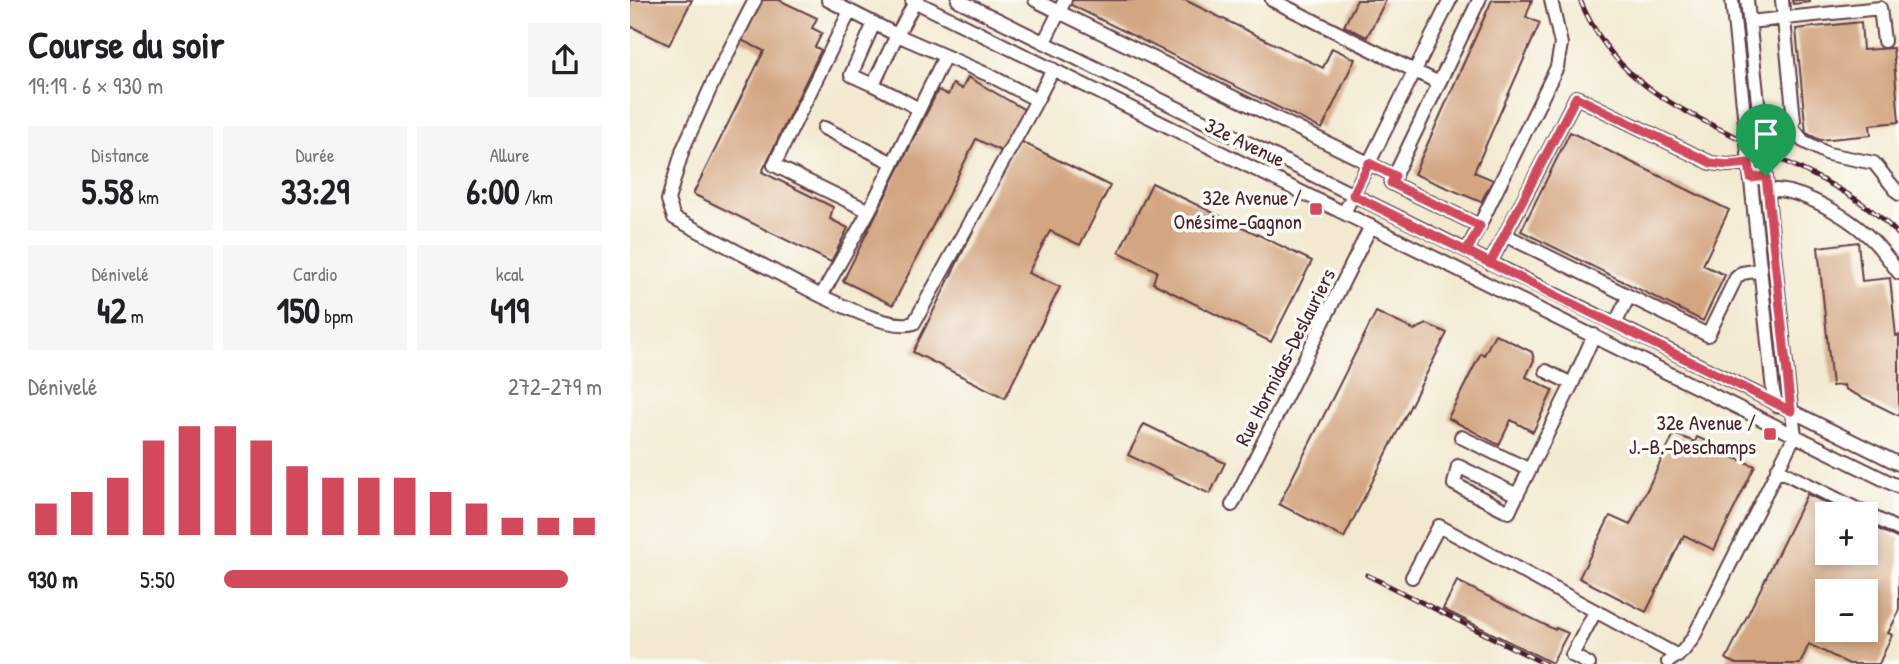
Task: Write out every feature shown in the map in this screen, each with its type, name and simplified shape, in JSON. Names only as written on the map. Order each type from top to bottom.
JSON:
[{"type":"street","points":[[755,0],[683,149],[668,200],[674,218],[821,296],[886,322],[904,326],[914,323],[1053,69]]},
{"type":"street","points":[[828,0],[1037,100]]},
{"type":"street","points":[[873,85],[914,0]]},
{"type":"street","name":"32e Avenue","points":[[914,0],[1899,487]]},
{"type":"street","name":"32e Avenue","points":[[958,0],[1899,464]]},
{"type":"street","points":[[1035,0],[1062,6],[1395,176]]},
{"type":"street","points":[[1272,0],[1439,83]]},
{"type":"street","points":[[1344,213],[1450,0]]},
{"type":"street","points":[[1479,0],[1391,183],[1480,226]]},
{"type":"street","points":[[1467,251],[1557,67],[1561,44],[1551,0]]},
{"type":"street","points":[[1732,0],[1775,403],[1795,435]]},
{"type":"street","points":[[1412,577],[1438,526],[1595,611],[1673,659],[1693,638],[1795,435],[1747,0]]},
{"type":"street","points":[[1782,0],[1794,120],[1792,127]]},
{"type":"street","points":[[1044,42],[1062,6]]},
{"type":"street","points":[[1749,22],[1881,8],[1884,41]]},
{"type":"street","points":[[850,11],[774,165],[869,211]]},
{"type":"street","points":[[874,23],[851,75],[919,109]]},
{"type":"street","points":[[821,296],[869,211],[944,56]]},
{"type":"street","points":[[1490,263],[1576,97],[1711,163],[1749,163]]},
{"type":"street","points":[[1760,129],[1792,127]]},
{"type":"street","points":[[1792,127],[1803,141],[1828,154],[1874,163],[1899,194]]},
{"type":"street","points":[[824,128],[892,163]]},
{"type":"street","points":[[1751,178],[1766,176]]},
{"type":"street","points":[[1767,190],[1786,191],[1829,208],[1866,233],[1899,274]]},
{"type":"street","name":"Rue Hormidas-Deslauriers","points":[[1232,505],[1371,226]]},
{"type":"street","points":[[1505,235],[1708,335],[1736,278],[1742,273],[1760,270]]},
{"type":"street","points":[[1615,324],[1629,296]]},
{"type":"street","points":[[1517,495],[1458,466],[1454,484],[1509,512],[1594,335]]},
{"type":"street","points":[[1546,371],[1572,384]]},
{"type":"street","points":[[1461,437],[1530,471]]},
{"type":"street","points":[[1777,469],[1899,530]]},
{"type":"street","points":[[1589,664],[1572,655],[1595,611]]},
{"type":"building","points":[[630,0],[692,0],[669,45],[630,26]]},
{"type":"building","points":[[761,0],[779,0],[817,18],[812,28],[822,33],[815,47],[821,50],[762,172],[833,207],[830,219],[848,228],[831,262],[693,194],[764,51],[741,40]]},
{"type":"building","points":[[1070,0],[1185,0],[1323,68],[1332,48],[1355,59],[1322,129],[1069,4]]},
{"type":"building","points":[[1357,0],[1386,0],[1367,37],[1344,26]]},
{"type":"building","points":[[1492,0],[1532,0],[1526,17],[1540,23],[1474,172],[1493,180],[1481,202],[1414,174]]},
{"type":"building","points":[[1792,0],[1810,0],[1810,2],[1793,4]]},
{"type":"building","points":[[1861,22],[1863,50],[1893,48],[1899,122],[1870,125],[1871,135],[1820,140],[1806,133],[1796,29]]},
{"type":"building","points":[[968,77],[1025,110],[1005,153],[976,139],[893,305],[843,281],[938,90],[948,95],[953,84],[962,89]]},
{"type":"building","points":[[1570,132],[1729,210],[1703,265],[1725,275],[1703,321],[1521,231]]},
{"type":"building","points":[[1018,140],[1110,186],[1080,245],[1050,231],[1028,273],[1060,287],[1005,398],[913,352]]},
{"type":"building","points":[[1152,183],[1312,261],[1271,342],[1153,283],[1157,271],[1119,252]]},
{"type":"building","points":[[1858,242],[1862,281],[1890,278],[1896,336],[1899,335],[1899,416],[1845,389],[1844,385],[1832,386],[1818,247]]},
{"type":"building","points":[[1376,312],[1414,330],[1427,324],[1447,333],[1344,538],[1279,504]]},
{"type":"building","points":[[1495,334],[1532,352],[1534,360],[1526,377],[1553,390],[1533,432],[1511,420],[1499,445],[1448,418],[1481,353],[1484,355]]},
{"type":"building","points":[[1144,424],[1225,463],[1210,494],[1128,455]]},
{"type":"building","points":[[1674,434],[1695,442],[1697,437],[1717,446],[1715,450],[1755,466],[1714,550],[1684,535],[1646,612],[1579,578],[1610,516],[1630,525]]},
{"type":"building","points":[[1807,494],[1824,502],[1815,502],[1815,565],[1878,565],[1878,529],[1899,539],[1899,612],[1888,633],[1892,635],[1879,664],[1849,664],[1809,644],[1800,664],[1736,664],[1726,659]]},
{"type":"building","points":[[1457,581],[1555,630],[1556,628],[1568,633],[1552,663],[1443,609]]},
{"type":"railway","points":[[1580,0],[1606,46],[1622,65],[1658,95],[1702,120],[1820,178],[1867,207],[1899,235]]},
{"type":"railway","points":[[1367,575],[1545,664]]},
{"type":"place","name":"32e Avenue / Onésime-Gagnon","points":[[1316,209]]},
{"type":"place","name":"32e Avenue / J.-B.-Deschamps","points":[[1770,434]]},
{"type":"route","points":[[1766,176],[1751,178],[1749,163],[1711,163],[1576,97],[1490,263],[1353,195],[1369,163],[1395,176],[1391,183],[1480,226],[1467,251],[1490,263],[1791,411],[1766,176]]}]
